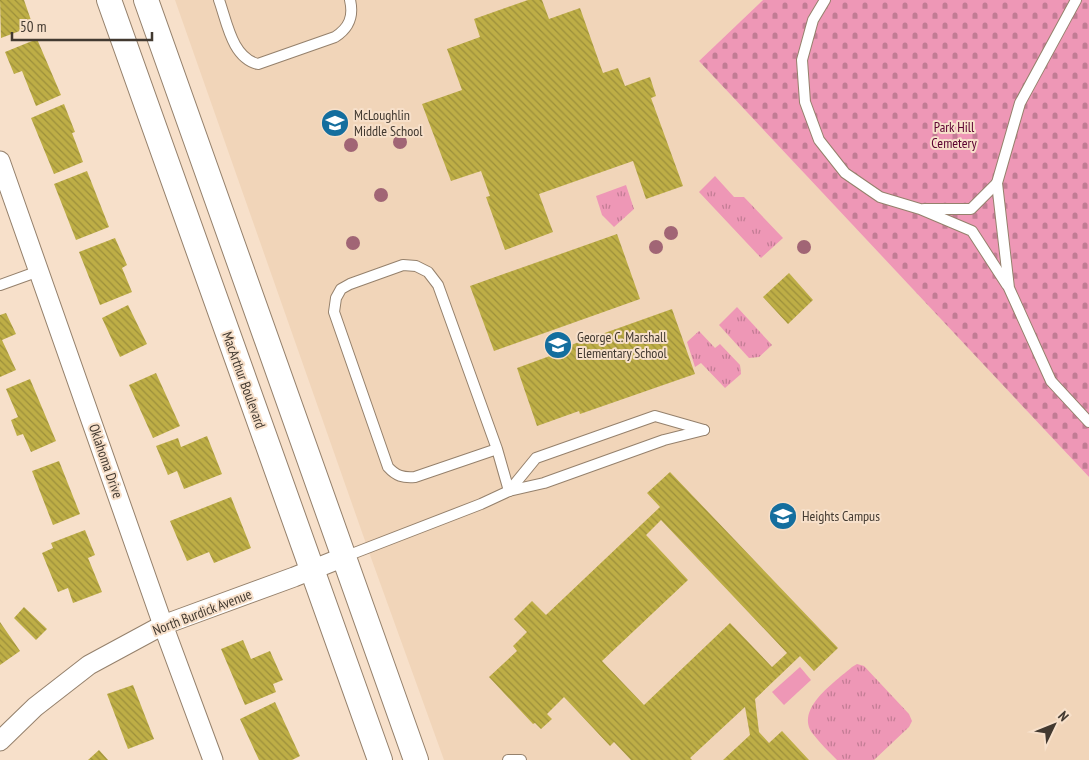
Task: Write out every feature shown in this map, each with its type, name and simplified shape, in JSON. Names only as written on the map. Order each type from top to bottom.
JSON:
[{"type":"street","name":"MacArthur Boulevard","points":[[109,0],[246,389],[380,760]]},
{"type":"street","points":[[146,0],[416,760]]},
{"type":"street","name":"Oklahoma Drive","points":[[0,161],[163,625],[213,760]]},
{"type":"street","name":"North Burdick Avenue","points":[[0,741],[35,707],[88,665],[163,625],[344,557]]},
{"type":"lane","points":[[219,0],[235,45],[250,62],[258,64],[335,37],[343,32],[352,16],[350,0]]},
{"type":"lane","points":[[825,0],[813,20],[802,60],[805,102],[819,140],[845,173],[880,197],[920,208],[972,231],[1009,288],[1051,381],[1089,422]]},
{"type":"lane","points":[[1009,288],[998,183],[1020,103],[1076,0]]},
{"type":"lane","points":[[920,208],[971,209],[998,183]]},
{"type":"lane","points":[[497,448],[415,477],[404,478],[395,474],[388,467],[334,312],[336,298],[341,289],[403,265],[416,266],[428,272],[438,285],[497,448],[509,491]]},
{"type":"lane","points":[[0,285],[39,270]]},
{"type":"lane","points":[[344,557],[481,504],[509,491],[544,483],[664,440],[704,430],[655,416],[536,458],[509,491]]},
{"type":"lane","points":[[508,760],[522,760]]},
{"type":"shaded area","points":[[175,0],[763,0],[699,61],[1089,477],[1089,760],[444,760]]},
{"type":"green space","name":"Park Hill Cemetery","points":[[763,0],[1089,0],[1089,477],[699,61]]},
{"type":"green space","points":[[715,176],[734,197],[744,197],[783,238],[761,258],[699,192]]},
{"type":"green space","points":[[626,185],[634,209],[614,227],[602,215],[596,196]]},
{"type":"green space","points":[[737,307],[772,345],[759,357],[749,358],[719,325]]},
{"type":"green space","points":[[699,331],[715,348],[720,344],[740,365],[741,374],[725,388],[701,363],[695,367],[687,342]]},
{"type":"green space","points":[[857,664],[864,666],[909,714],[912,721],[909,727],[874,760],[837,760],[813,734],[809,725],[809,715],[819,697],[827,688]]},
{"type":"green space","points":[[800,667],[811,680],[784,705],[772,692]]},
{"type":"building","points":[[0,0],[24,0],[33,26],[1,38]]},
{"type":"building","points":[[528,0],[542,0],[549,19],[580,8],[603,73],[618,68],[625,86],[650,77],[656,96],[651,98],[683,186],[646,199],[633,161],[539,194],[553,232],[505,250],[486,197],[490,196],[481,171],[451,181],[422,104],[462,90],[447,49],[480,37],[474,19]]},
{"type":"building","points":[[37,39],[61,95],[36,106],[22,71],[14,74],[5,52]]},
{"type":"building","points":[[64,104],[75,132],[72,133],[83,162],[54,174],[31,118]]},
{"type":"building","points":[[87,171],[109,227],[76,240],[54,184]]},
{"type":"building","points":[[617,234],[640,299],[494,351],[470,286]]},
{"type":"building","points":[[115,238],[127,265],[122,268],[132,292],[100,305],[79,252]]},
{"type":"building","points":[[789,273],[813,300],[788,324],[763,297]]},
{"type":"building","points":[[128,305],[147,344],[120,357],[102,318]]},
{"type":"building","points":[[672,309],[695,374],[580,414],[579,411],[537,426],[517,368],[558,353],[557,350]]},
{"type":"building","points":[[6,313],[16,334],[2,340],[16,370],[0,377],[0,315]]},
{"type":"building","points":[[156,373],[180,426],[153,438],[129,385]]},
{"type":"building","points":[[30,379],[56,441],[31,452],[23,434],[17,436],[11,420],[18,417],[6,389]]},
{"type":"building","points":[[207,436],[222,474],[184,489],[177,471],[168,475],[156,446],[178,438],[181,447]]},
{"type":"building","points":[[59,461],[80,514],[53,525],[32,471]]},
{"type":"building","points":[[670,472],[838,648],[814,671],[800,656],[755,699],[759,732],[769,743],[782,731],[809,760],[723,760],[750,735],[745,707],[690,758],[692,760],[631,760],[614,742],[610,746],[564,697],[547,714],[552,719],[541,729],[535,723],[533,724],[489,677],[517,651],[513,646],[527,632],[514,619],[532,601],[546,615],[660,507],[647,493]],"holes":[[[661,520],[787,653],[772,667],[730,623],[644,705],[602,661],[688,580],[646,535]]]},
{"type":"building","points":[[231,497],[251,548],[214,563],[209,552],[187,561],[170,521]]},
{"type":"building","points":[[85,530],[95,555],[88,558],[102,592],[73,603],[68,588],[58,592],[42,553],[53,548],[51,543]]},
{"type":"building","points":[[24,607],[47,629],[36,640],[14,618]]},
{"type":"building","points":[[0,622],[20,651],[0,665]]},
{"type":"building","points":[[243,640],[251,659],[270,651],[283,680],[273,684],[276,692],[245,705],[221,649]]},
{"type":"building","points":[[133,685],[154,739],[128,749],[107,694]]},
{"type":"building","points":[[275,702],[300,756],[292,760],[259,760],[240,719]]},
{"type":"building","points":[[99,750],[108,760],[88,760]]},
{"type":"place","name":"McLoughlin Middle School","points":[[335,123]]},
{"type":"place","name":"George C. Marshall Elementary School","points":[[558,345]]},
{"type":"place","name":"Heights Campus","points":[[783,516]]}]
